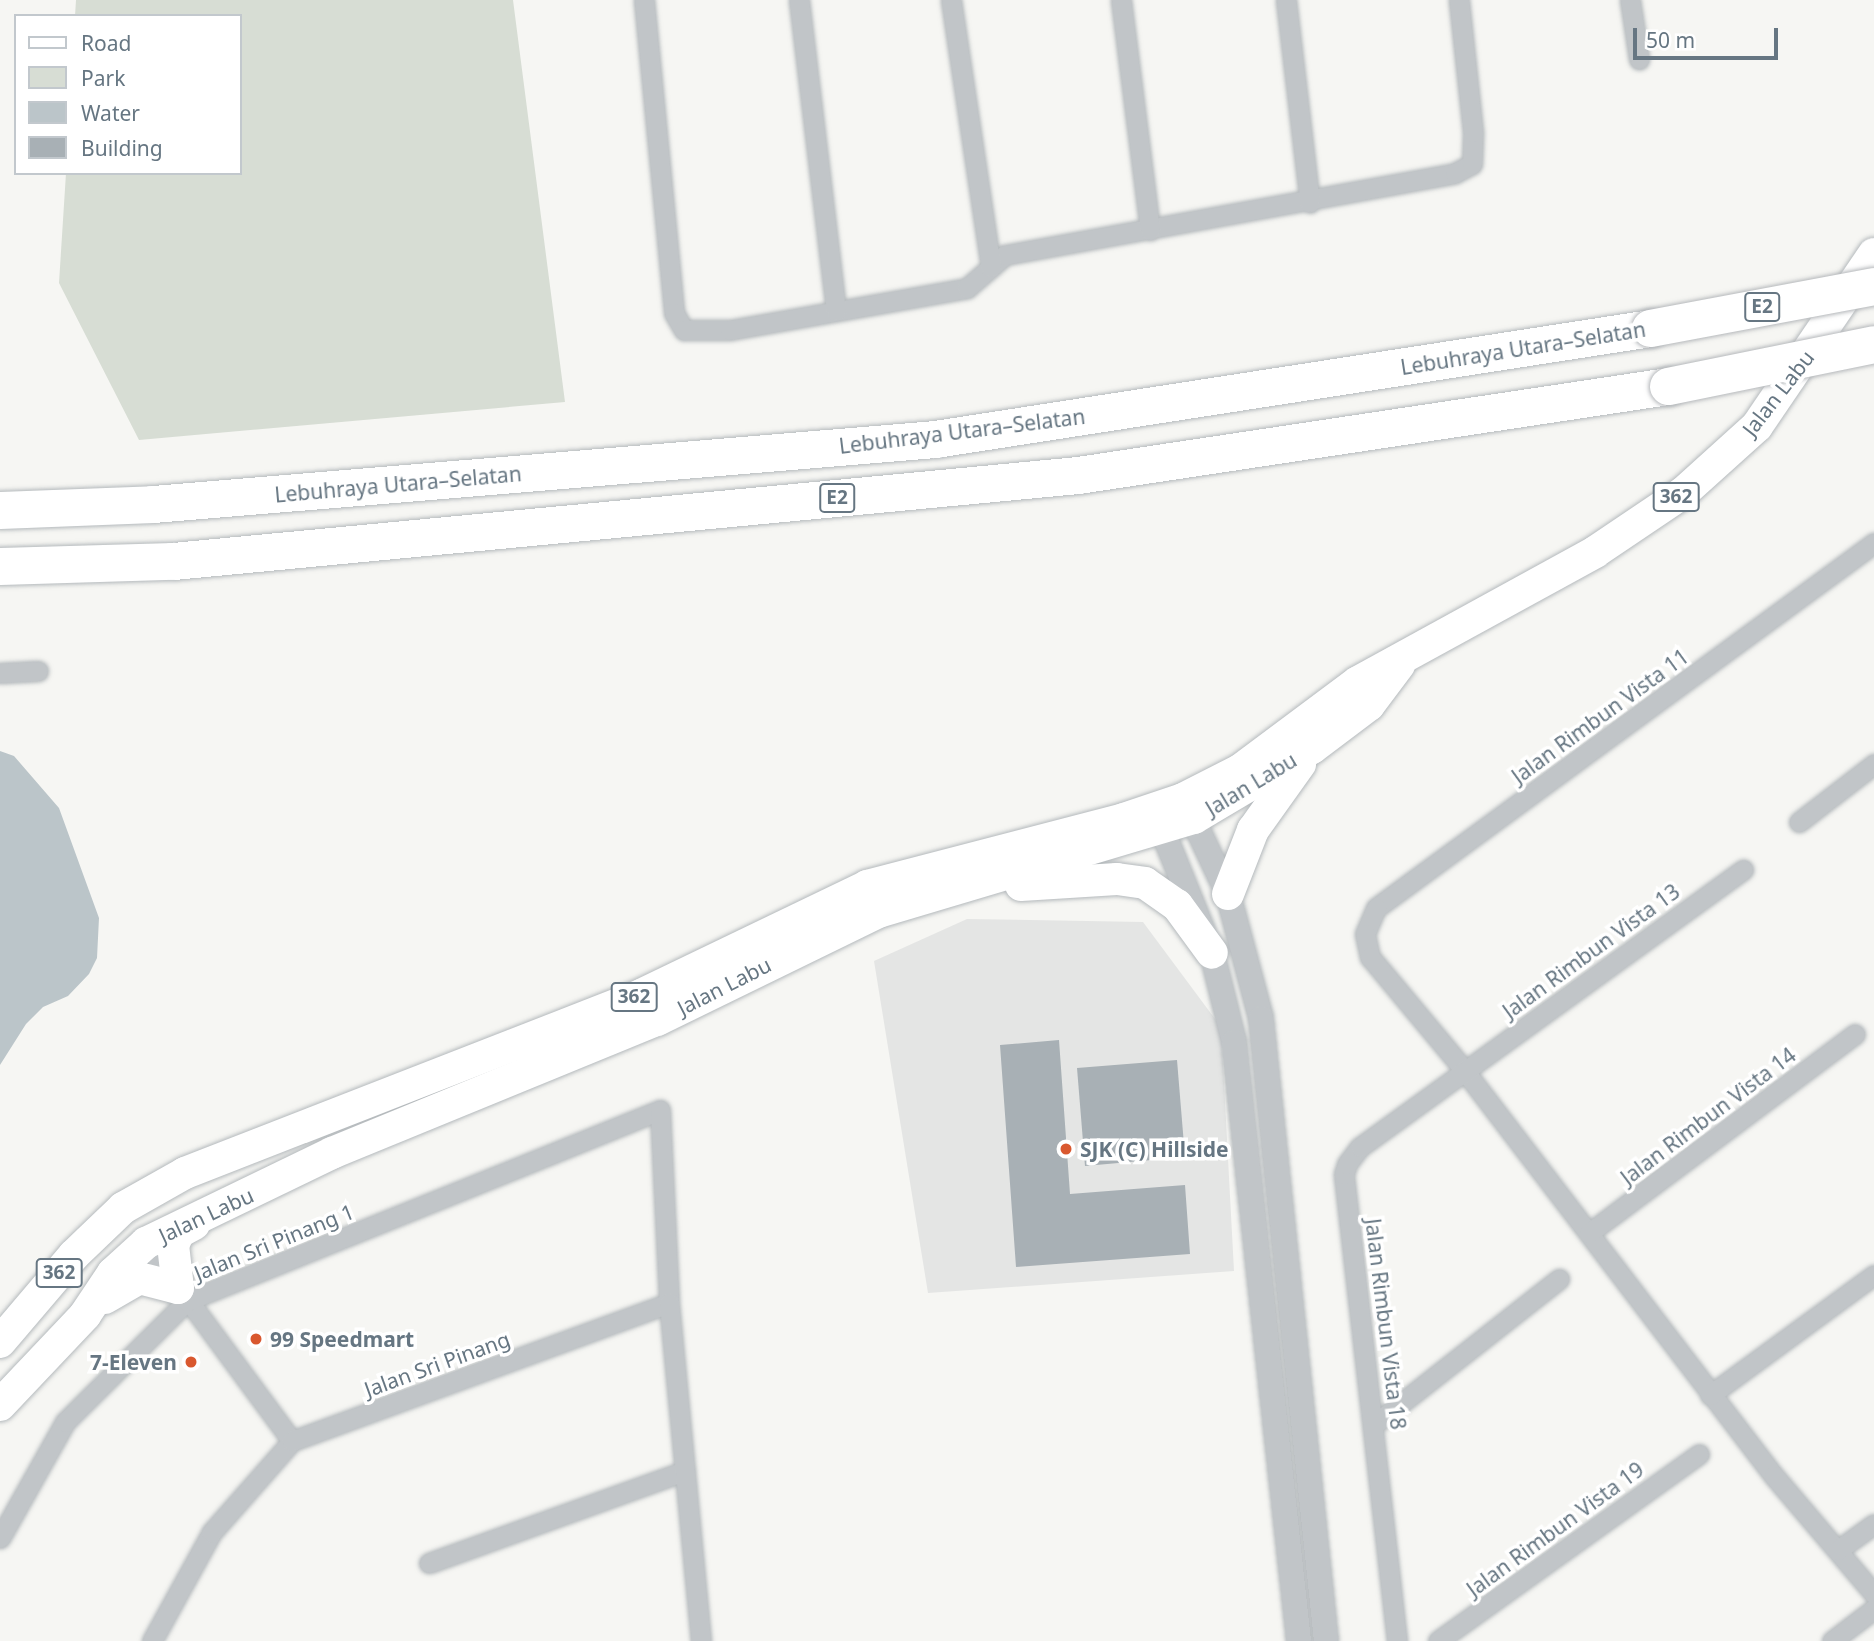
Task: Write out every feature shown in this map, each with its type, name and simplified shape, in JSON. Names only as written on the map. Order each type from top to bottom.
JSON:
[{"type":"highway","name":"Lebuhraya Utara–Selatan","points":[[0,510],[153,505],[935,439],[1650,328],[1874,286]]},
{"type":"highway","name":"E2","points":[[0,566],[173,561],[1078,475],[1668,386],[1874,344]]},
{"type":"main road","name":"Jalan Labu","points":[[1188,808],[1358,682],[1595,552],[1684,492],[1757,426],[1874,254]]},
{"type":"main road","name":"Jalan Labu","points":[[0,1405],[85,1315],[113,1273],[146,1243],[214,1213],[332,1153],[657,1020],[878,912],[958,889],[1188,808],[1312,748],[1368,705],[1404,658]]},
{"type":"main road","points":[[1228,894],[1253,830],[1312,748]]},
{"type":"main road","name":"Jalan Labu","points":[[0,1342],[75,1255],[123,1208],[185,1173],[643,994],[867,887],[1158,820]]},
{"type":"main road","points":[[958,889],[1117,879],[1145,883],[1177,905],[1212,953]]},
{"type":"main road","points":[[183,1294],[172,1258],[179,1232],[214,1213]]},
{"type":"main road","points":[[75,1255],[106,1238],[131,1232],[146,1243]]},
{"type":"main road","points":[[85,1315],[117,1288],[139,1278],[183,1294]]},
{"type":"street","points":[[644,0],[674,313],[684,330],[730,330],[967,288],[1005,255],[1310,203],[1455,173],[1472,164],[1473,132],[1459,0]]},
{"type":"street","points":[[799,0],[836,311]]},
{"type":"street","points":[[951,0],[991,267]]},
{"type":"street","points":[[1121,0],[1150,230]]},
{"type":"street","points":[[1286,0],[1310,203]]},
{"type":"street","points":[[1630,0],[1639,60]]},
{"type":"street","name":"Jalan Rimbun Vista 11","points":[[1464,1070],[1370,957],[1365,934],[1376,908],[1874,543]]},
{"type":"street","points":[[0,673],[37,671]]},
{"type":"street","points":[[1799,822],[1874,764]]},
{"type":"street","points":[[1188,808],[1228,894],[1261,1018],[1326,1641]]},
{"type":"street","points":[[1158,820],[1212,953],[1234,1042],[1299,1641]]},
{"type":"street","name":"Jalan Rimbun Vista 13","points":[[1464,1070],[1743,870]]},
{"type":"street","name":"Jalan Rimbun Vista 14","points":[[1589,1233],[1855,1034]]},
{"type":"street","points":[[1464,1070],[1710,1395],[1874,1594]]},
{"type":"street","name":"Jalan Rimbun Vista 18","points":[[1397,1641],[1376,1423],[1344,1174],[1360,1147],[1464,1070]]},
{"type":"street","name":"Jalan Sri Pinang 1","points":[[0,1538],[65,1422],[183,1294],[660,1110],[669,1303]]},
{"type":"street","points":[[1254,1245],[1283,1241]]},
{"type":"street","points":[[146,1243],[292,1441]]},
{"type":"street","points":[[1710,1395],[1874,1275]]},
{"type":"street","points":[[1376,1423],[1559,1279]]},
{"type":"street","points":[[669,1303],[701,1641]]},
{"type":"street","name":"Jalan Sri Pinang","points":[[152,1641],[212,1532],[292,1441],[669,1303]]},
{"type":"street","name":"Jalan Rimbun Vista 19","points":[[1438,1641],[1699,1454]]},
{"type":"street","points":[[429,1563],[685,1471]]},
{"type":"street","points":[[1838,1550],[1874,1524]]},
{"type":"street","points":[[1832,1641],[1874,1609]]},
{"type":"shaded area","name":"SJK (C) Hillside","points":[[967,919],[1143,922],[1221,1027],[1234,1271],[928,1293],[874,961]]},
{"type":"green space","points":[[76,0],[513,0],[565,402],[139,440],[59,283],[66,175],[242,175],[242,14],[75,14]]},
{"type":"water","points":[[0,751],[14,756],[59,808],[99,918],[97,958],[89,974],[68,996],[43,1007],[26,1024],[0,1065]]},
{"type":"building","points":[[1059,1040],[1070,1194],[1185,1185],[1190,1254],[1016,1267],[1000,1045]]},
{"type":"building","points":[[1177,1060],[1185,1157],[1085,1166],[1077,1068]]},
{"type":"place","name":"SJK (C) Hillside","points":[[1066,1149]]},
{"type":"place","name":"99 Speedmart","points":[[256,1339]]},
{"type":"place","name":"7-Eleven","points":[[191,1362]]}]
